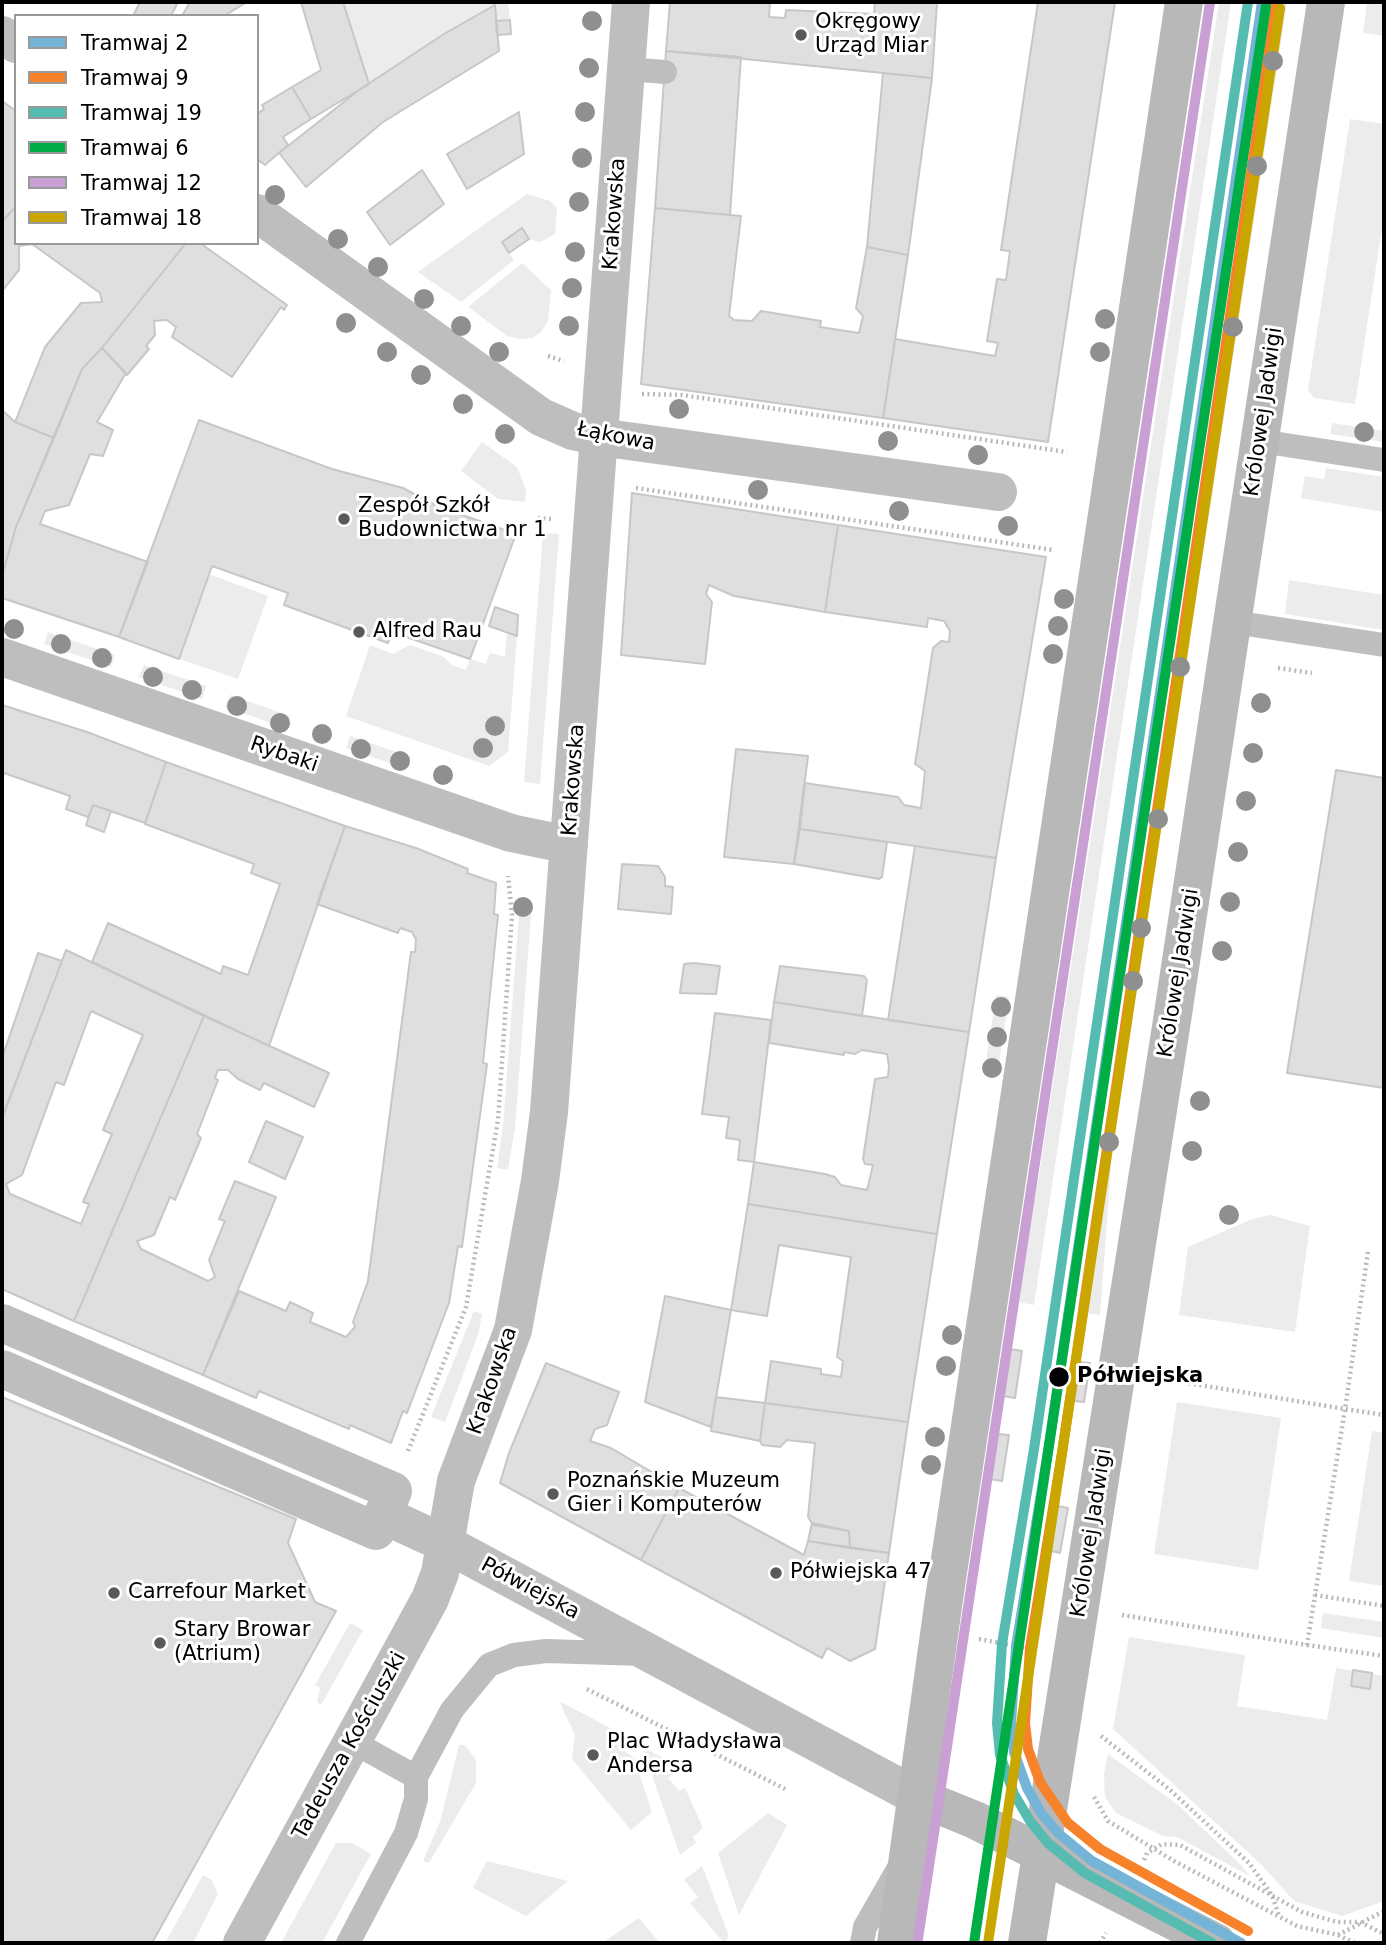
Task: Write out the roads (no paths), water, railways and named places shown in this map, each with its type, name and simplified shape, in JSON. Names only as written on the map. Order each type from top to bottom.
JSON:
[{"type":"street","name":"Krakowska","points":[[446,1544],[456,1481],[513,1330],[540,1181],[549,1112],[631,2]]},
{"type":"street","points":[[896,1943],[1184,2]]},
{"type":"street","name":"Królowej Jadwigi","points":[[1027,1943],[1233,622],[1326,2]]},
{"type":"street","name":"Łąkowa","points":[[259,214],[541,416],[573,431],[599,437],[998,492]]},
{"type":"street","name":"Rybaki","points":[[2,657],[511,833],[569,845]]},
{"type":"street","name":"Półwiejska","points":[[2,1323],[243,1427],[388,1503],[446,1544],[916,1796],[975,1820],[1217,1943]]},
{"type":"street","points":[[2,1369],[376,1531],[388,1503]]},
{"type":"street","name":"Tadeusza Kościuszki","points":[[242,1943],[430,1599],[440,1573],[446,1544]]},
{"type":"lane","points":[[627,69],[665,72]]},
{"type":"lane","points":[[1260,441],[1384,460]]},
{"type":"lane","points":[[1233,622],[1384,645]]},
{"type":"lane","points":[[348,1943],[406,1833],[416,1799],[416,1777],[452,1710],[489,1665],[514,1655],[547,1651],[653,1655]]},
{"type":"lane","points":[[353,1742],[416,1777]]},
{"type":"lane","points":[[862,1943],[865,1927],[909,1850]]},
{"type":"tram line","name":"12","points":[[918,1939],[1210,2]]},
{"type":"tram line","name":"19","points":[[1212,1943],[1085,1873],[1048,1843],[1030,1821],[1014,1794],[1000,1755],[997,1723],[1002,1644],[1034,1449],[1248,2]]},
{"type":"tram line","name":"2","points":[[1241,1943],[1092,1861],[1058,1833],[1041,1813],[1027,1788],[1014,1752],[1011,1723],[1016,1646],[1048,1451],[1262,2]]},
{"type":"tram line","name":"9","points":[[1248,1931],[1100,1849],[1068,1823],[1040,1782],[1028,1749],[1025,1723],[1030,1648],[1062,1453],[1276,4]]},
{"type":"tram line","name":"6","points":[[974,1943],[1266,6]]},
{"type":"tram line","name":"18","points":[[988,1943],[1280,8]]},
{"type":"place","name":"Okręgowy Urząd Miar","points":[[801,35]]},
{"type":"place","name":"Zespół Szkół Budownictwa nr 1","points":[[344,519]]},
{"type":"place","name":"Alfred Rau","points":[[359,632]]},
{"type":"place","name":"Półwiejska","points":[[1059,1377]]},
{"type":"place","name":"Poznańskie Muzeum Gier i Komputerów","points":[[553,1494]]},
{"type":"place","name":"Półwiejska 47","points":[[776,1573]]},
{"type":"place","name":"Carrefour Market","points":[[114,1593]]},
{"type":"place","name":"Stary Browar (Atrium)","points":[[160,1643]]},
{"type":"place","name":"Plac Władysława Andersa","points":[[593,1755]]}]
